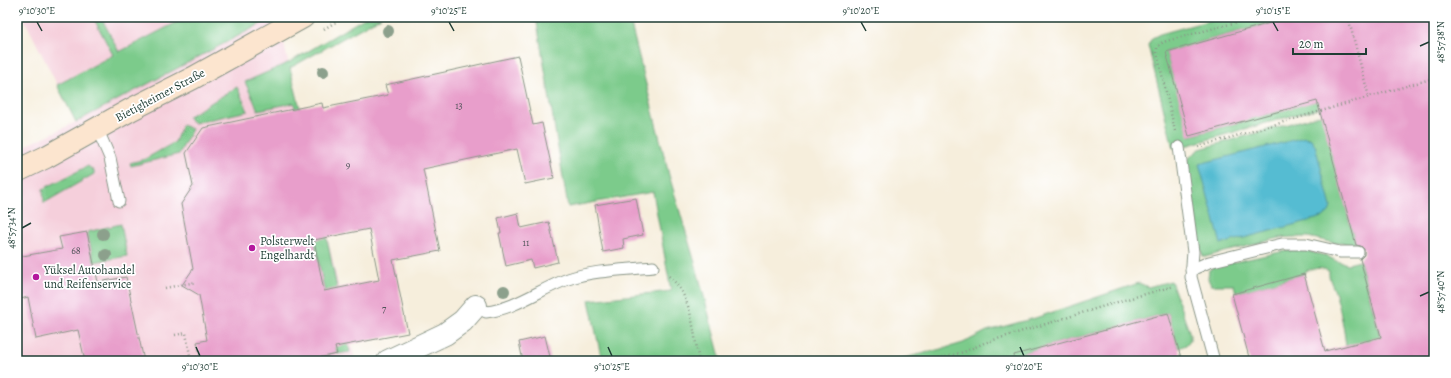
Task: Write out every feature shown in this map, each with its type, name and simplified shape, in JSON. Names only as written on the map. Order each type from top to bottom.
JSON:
[{"type":"main road","name":"Bietigheimer Straße","points":[[17,171],[303,17]]},
{"type":"street","points":[[388,361],[445,334],[463,321],[476,306]]},
{"type":"lane","points":[[97,128],[110,158],[119,202]]},
{"type":"lane","points":[[1179,152],[1193,252],[1191,270],[1192,283],[1214,361]]},
{"type":"lane","points":[[1191,270],[1209,262],[1282,244],[1306,244],[1340,252],[1358,252]]},
{"type":"lane","points":[[476,306],[486,312],[499,311],[567,279],[595,273],[653,267]]},
{"type":"path","points":[[1256,17],[1163,42],[1157,47],[1157,53],[1179,152],[1185,152],[1434,78]]},
{"type":"path","points":[[1348,17],[1369,97]]},
{"type":"path","points":[[653,267],[660,269],[670,277],[679,287],[686,300],[691,316],[699,361]]},
{"type":"path","points":[[165,288],[196,282]]},
{"type":"path","points":[[930,361],[964,352],[984,343],[1124,300],[1192,283]]},
{"type":"path","points":[[175,335],[186,333],[191,361]]},
{"type":"shaded area","points":[[23,17],[278,17],[355,360],[17,361],[17,150],[76,122]]},
{"type":"green space","points":[[93,17],[101,17],[119,52],[187,17],[274,17],[76,122],[57,85],[113,55]]},
{"type":"green space","points":[[366,17],[381,17],[290,68],[301,112],[350,352],[337,354],[300,168],[306,166],[294,103],[258,110],[245,82],[290,62]]},
{"type":"green space","points":[[536,17],[629,17],[669,175],[696,266],[721,361],[602,361],[589,300],[671,291],[653,192],[568,207]]},
{"type":"green space","points":[[1222,17],[1292,17],[1166,52],[1190,136],[1352,91],[1351,99],[1185,146],[1173,148],[1148,45],[1152,38],[1160,34]]},
{"type":"green space","points":[[237,87],[248,111],[194,123],[188,118],[189,116]]},
{"type":"green space","points":[[1331,112],[1325,129],[1356,244],[1335,243],[1308,237],[1279,238],[1205,257],[1203,256],[1200,249],[1187,170],[1189,158],[1200,149]]},
{"type":"green space","points":[[182,125],[192,129],[179,154],[131,166],[130,163],[145,159],[175,142]]},
{"type":"green space","points":[[88,166],[94,171],[94,174],[44,203],[43,189]]},
{"type":"green space","points":[[121,224],[127,256],[94,262],[87,232]]},
{"type":"green space","points":[[1295,250],[1327,256],[1336,261],[1348,264],[1360,261],[1387,361],[1346,346],[1339,308],[1329,277],[1329,271],[1320,268],[1313,269],[1306,271],[1304,274],[1236,293],[1234,285],[1211,285],[1208,279],[1209,270],[1216,266]]},
{"type":"green space","points":[[1171,281],[1190,334],[1190,340],[1186,345],[1178,348],[1168,313],[992,361],[892,361],[963,343],[987,331],[1035,318],[1139,283],[1148,287]]},
{"type":"water","points":[[1305,137],[1311,139],[1315,145],[1331,207],[1329,212],[1323,217],[1221,244],[1199,164]]},
{"type":"building","points":[[1292,17],[1434,17],[1434,361],[1250,361],[1232,294],[1304,274],[1325,351],[1381,337],[1360,259],[1364,255],[1364,249],[1361,246],[1356,245],[1317,101],[1189,136],[1166,52]]},
{"type":"building","points":[[518,56],[533,125],[542,123],[554,178],[525,184],[517,149],[423,169],[440,251],[393,260],[408,333],[335,347],[337,354],[304,361],[201,361],[197,342],[207,340],[199,295],[182,285],[193,269],[181,204],[193,186],[186,153],[203,128],[322,103],[323,108],[388,95],[385,85]],"holes":[[[369,229],[379,280],[324,291],[314,240]]]},
{"type":"building","points":[[636,198],[643,235],[623,239],[624,248],[603,252],[595,205]]},
{"type":"building","points":[[518,213],[521,228],[549,222],[558,262],[533,268],[531,260],[506,266],[499,233],[501,233],[498,218]]},
{"type":"building","points":[[87,232],[98,282],[126,277],[144,361],[85,361],[78,330],[36,339],[28,297],[17,300],[17,257],[62,249],[59,237]]},
{"type":"building","points":[[1168,313],[1182,361],[1015,361],[1014,355]]},
{"type":"building","points":[[545,336],[551,361],[523,361],[519,342]]},
{"type":"place","name":"Polsterwelt Engelhardt","points":[[252,248]]},
{"type":"place","name":"Yüksel Autohandel und Reifenservice","points":[[36,277]]}]
